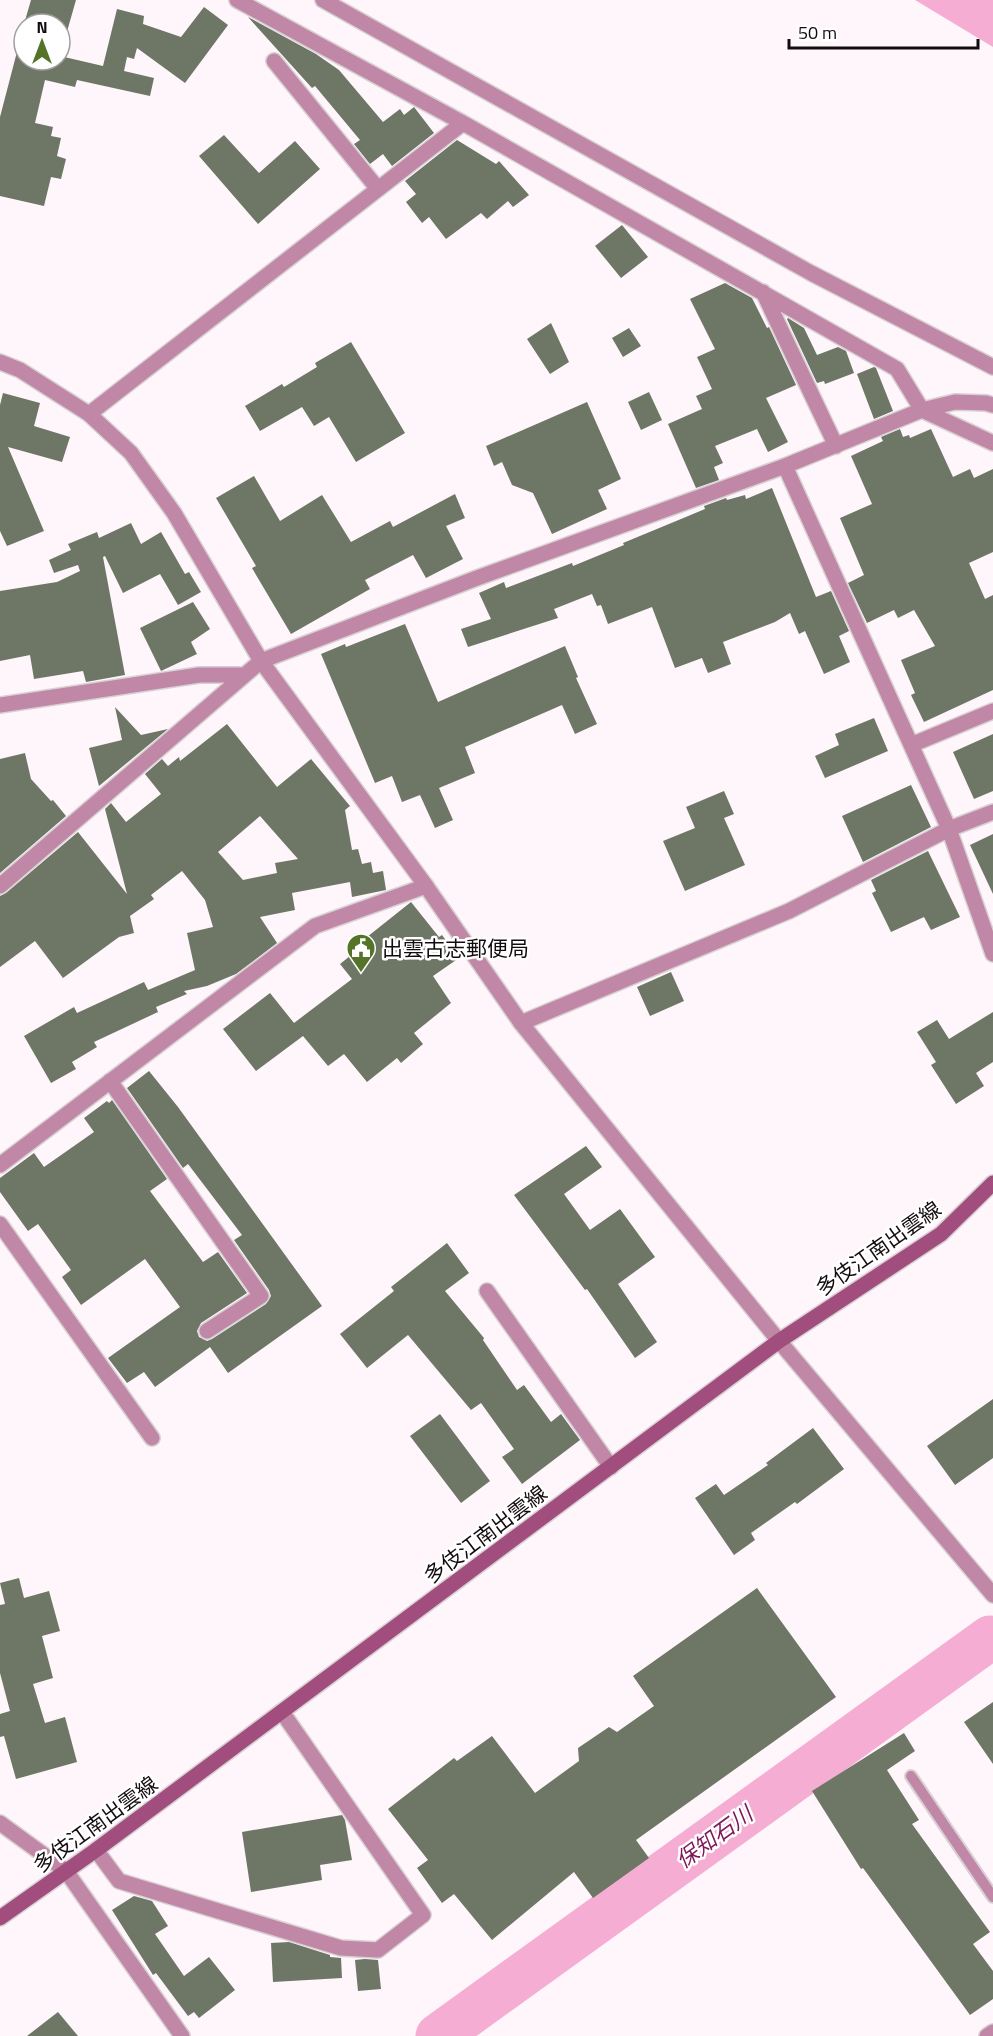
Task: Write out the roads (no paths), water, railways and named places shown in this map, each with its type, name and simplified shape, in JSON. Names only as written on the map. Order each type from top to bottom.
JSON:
[{"type":"main road","name":"多伎江南出雲線","points":[[0,1918],[96,1850],[779,1341],[940,1234],[993,1183]]},
{"type":"street","points":[[237,0],[463,123],[897,369],[922,410],[993,443]]},
{"type":"street","points":[[323,0],[811,273],[993,367]]},
{"type":"street","points":[[274,61],[378,189]]},
{"type":"street","points":[[89,414],[463,123]]},
{"type":"street","points":[[762,292],[836,446]]},
{"type":"street","points":[[0,363],[20,370],[89,414],[131,453],[174,513],[261,661],[426,886],[521,1023],[779,1341],[993,1595]]},
{"type":"street","points":[[0,886],[261,661],[477,578],[785,466],[922,410],[955,402],[993,405]]},
{"type":"street","points":[[785,466],[950,830],[993,954]]},
{"type":"street","points":[[0,705],[199,675],[244,675]]},
{"type":"street","points":[[911,745],[993,711]]},
{"type":"street","points":[[521,1023],[789,911],[950,830],[993,812]]},
{"type":"street","points":[[0,1165],[315,926],[426,886]]},
{"type":"street","points":[[110,1082],[261,1296],[207,1331]]},
{"type":"street","points":[[0,1224],[152,1438]]},
{"type":"street","points":[[487,1291],[610,1467]]},
{"type":"street","points":[[96,1850],[119,1881],[341,1948],[378,1950],[423,1915],[282,1712]]},
{"type":"street","points":[[1,1821],[66,1871],[182,2036]]},
{"type":"street","points":[[987,2036],[993,2032]]},
{"type":"lane","points":[[911,1776],[993,1897]]},
{"type":"waterway","name":"保知石川","points":[[438,2036],[990,1638]]},
{"type":"place","name":"出雲古志郵便局","points":[[361,974]]}]
